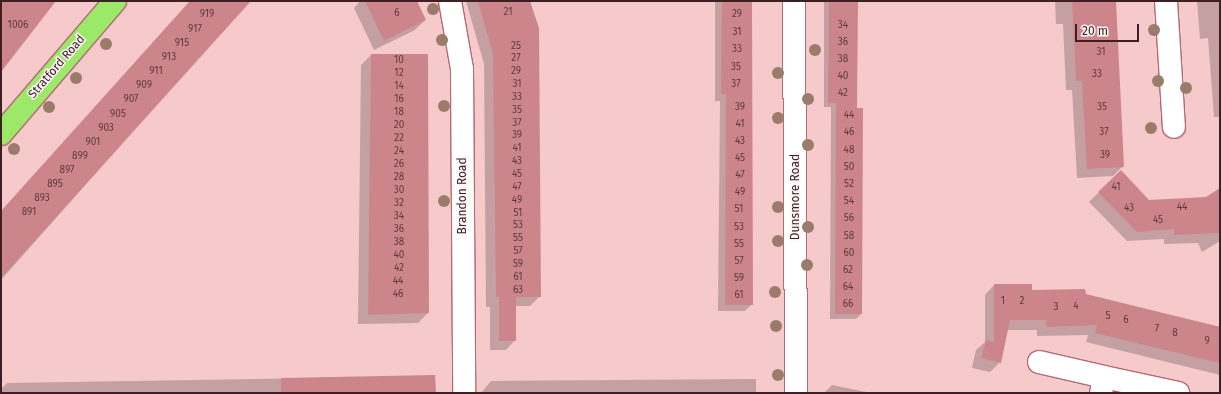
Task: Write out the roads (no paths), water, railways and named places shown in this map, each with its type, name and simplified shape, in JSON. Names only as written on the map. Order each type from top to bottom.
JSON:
[{"type":"highway","name":"Stratford Road","points":[[1,134],[114,1]]},
{"type":"street","name":"Brandon Road","points":[[450,1],[462,69],[464,393]]},
{"type":"street","name":"Dunsmore Road","points":[[794,1],[796,393]]},
{"type":"street","points":[[1166,1],[1174,127]]},
{"type":"street","points":[[1039,362],[1103,385],[1178,393]]}]
